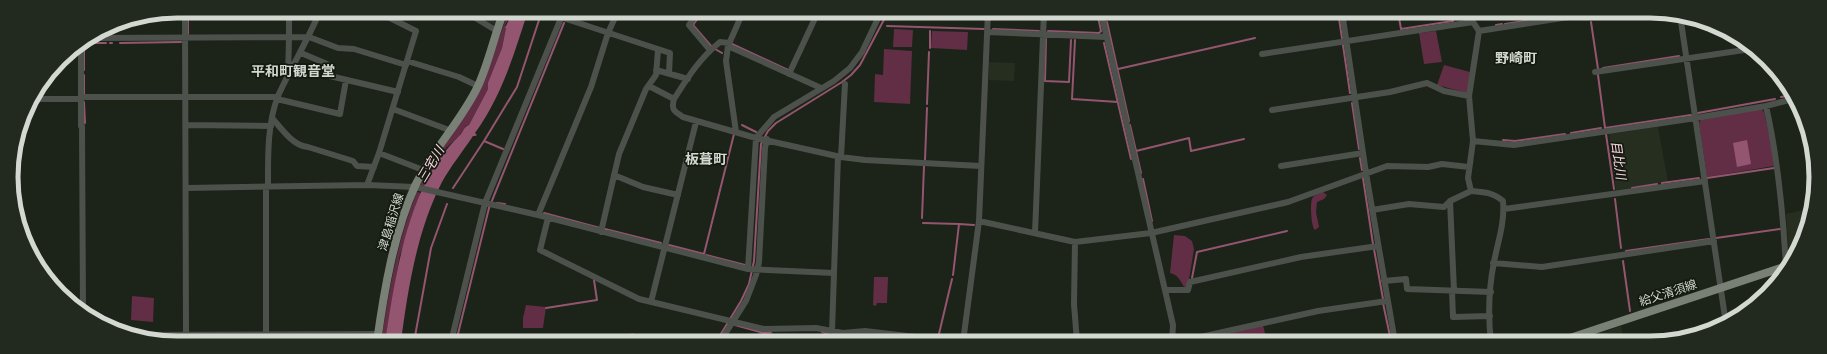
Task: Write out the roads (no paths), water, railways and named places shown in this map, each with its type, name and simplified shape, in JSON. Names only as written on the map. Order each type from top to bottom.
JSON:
[{"type":"main road","name":"津島稲沢線","points":[[378,336],[388,278],[400,230],[423,170],[449,130],[462,115],[478,86],[497,31],[499,18]]},
{"type":"main road","name":"給父清須線","points":[[1577,336],[1779,270]]},
{"type":"street","points":[[185,18],[186,334]]},
{"type":"street","points":[[288,78],[289,18]]},
{"type":"street","points":[[267,334],[267,187],[272,118],[278,98],[317,18]]},
{"type":"street","points":[[366,185],[379,154],[416,31],[390,18]]},
{"type":"street","points":[[476,18],[497,31]]},
{"type":"street","points":[[453,336],[488,204],[561,18],[670,53],[669,73]]},
{"type":"street","points":[[538,215],[591,87],[608,33],[615,18]]},
{"type":"street","points":[[694,18],[689,25],[710,50]]},
{"type":"street","points":[[736,132],[726,61],[729,44],[740,18]]},
{"type":"street","points":[[789,74],[815,18]]},
{"type":"street","points":[[723,336],[730,321],[746,301],[752,270],[762,139],[774,118],[850,68],[862,52],[878,18]]},
{"type":"street","points":[[964,336],[979,222],[988,18]]},
{"type":"street","points":[[1035,233],[1044,18]]},
{"type":"street","points":[[1102,18],[1165,290],[1172,325],[1172,336]]},
{"type":"street","points":[[1343,18],[1366,173],[1394,336]]},
{"type":"street","points":[[1467,18],[1473,22],[1479,30],[1469,96],[1473,141],[1468,178],[1471,191]]},
{"type":"street","points":[[1479,30],[1566,18]]},
{"type":"street","points":[[1681,21],[1725,317]]},
{"type":"street","points":[[1262,54],[1473,22]]},
{"type":"street","points":[[988,32],[1106,37]]},
{"type":"street","points":[[99,38],[309,37],[338,48],[354,49],[459,77],[478,86]]},
{"type":"street","points":[[821,88],[729,44],[720,42],[697,63],[674,99],[672,107],[673,111],[682,117],[696,122],[762,139],[839,156],[865,160],[981,166]]},
{"type":"street","points":[[81,50],[80,98],[83,305]]},
{"type":"street","points":[[601,232],[619,154],[646,89],[656,75],[658,50]]},
{"type":"street","points":[[1595,72],[1745,50]]},
{"type":"street","points":[[301,53],[328,64],[331,70],[330,76],[398,92]]},
{"type":"street","points":[[656,70],[688,79]]},
{"type":"street","points":[[38,99],[186,97],[278,98],[340,114],[346,80]]},
{"type":"street","points":[[1272,110],[1390,92],[1427,83],[1444,90],[1469,96]]},
{"type":"street","points":[[832,336],[839,156],[845,84]]},
{"type":"street","points":[[649,86],[674,99]]},
{"type":"street","points":[[1473,141],[1514,145],[1696,118],[1766,106],[1789,100]]},
{"type":"street","points":[[1766,106],[1774,143],[1786,259]]},
{"type":"street","points":[[393,109],[449,130]]},
{"type":"street","points":[[272,118],[295,142],[301,146],[353,161],[357,166],[374,167]]},
{"type":"street","points":[[651,302],[696,122]]},
{"type":"street","points":[[186,125],[271,126]]},
{"type":"street","points":[[752,270],[759,262],[765,148],[762,139]]},
{"type":"street","points":[[1280,166],[1363,153]]},
{"type":"street","points":[[379,154],[423,170]]},
{"type":"street","points":[[979,222],[1075,242],[1152,233],[1288,202],[1387,166],[1428,167],[1442,164],[1469,167]]},
{"type":"street","points":[[614,175],[643,187],[678,195]]},
{"type":"street","points":[[1504,209],[1705,181]]},
{"type":"street","points":[[186,188],[366,185],[416,188],[538,215],[752,270],[834,273]]},
{"type":"street","points":[[1372,210],[1409,204],[1444,207],[1450,201],[1471,191],[1488,192],[1497,196],[1503,201],[1503,225],[1493,263],[1490,316],[1491,336]]},
{"type":"street","points":[[1450,201],[1453,317],[1490,316]]},
{"type":"street","points":[[548,218],[540,250],[639,299],[764,329],[808,327],[843,333],[865,331],[907,336]]},
{"type":"street","points":[[1493,263],[1542,267],[1714,241]]},
{"type":"street","points":[[1075,242],[1075,336]]},
{"type":"street","points":[[1165,290],[1188,290],[1190,282],[1301,257],[1378,246]]},
{"type":"street","points":[[1384,281],[1406,278],[1407,289],[1491,292]]},
{"type":"street","points":[[1205,336],[1318,311],[1387,300]]},
{"type":"street","points":[[154,335],[267,334],[322,336]]},
{"type":"waterway","points":[[188,18],[188,34]]},
{"type":"waterway","points":[[484,141],[517,87],[540,18]]},
{"type":"waterway","points":[[698,18],[693,25],[711,46]]},
{"type":"waterway","points":[[720,336],[741,301],[749,284],[754,261],[761,144],[768,131],[776,123],[851,75],[860,65],[885,18]]},
{"type":"waterway","points":[[1048,31],[1099,33],[1101,31],[1098,18]]},
{"type":"waterway","points":[[1339,18],[1342,38]]},
{"type":"waterway","points":[[1346,19],[1352,18]]},
{"type":"waterway","points":[[1399,18],[1401,29],[1453,21],[1452,18]]},
{"type":"waterway","points":[[1505,24],[1544,18]]},
{"type":"waterway","points":[[1107,22],[1129,121]]},
{"type":"waterway","name":"目比川","points":[[1591,22],[1598,69]]},
{"type":"waterway","points":[[457,336],[489,208],[564,23]]},
{"type":"waterway","points":[[1496,25],[1502,24]]},
{"type":"waterway","points":[[887,26],[984,29]]},
{"type":"waterway","points":[[993,29],[1039,31]]},
{"type":"waterway","points":[[930,31],[930,48]]},
{"type":"waterway","points":[[1118,69],[1255,38]]},
{"type":"waterway","points":[[1046,39],[1045,81],[1069,82],[1071,40]]},
{"type":"waterway","points":[[1075,40],[1072,99],[1118,102]]},
{"type":"waterway","points":[[120,43],[181,42]]},
{"type":"waterway","points":[[92,43],[106,43]]},
{"type":"waterway","points":[[1104,43],[1131,159]]},
{"type":"waterway","points":[[732,44],[788,70]]},
{"type":"waterway","points":[[1343,45],[1350,93]]},
{"type":"waterway","points":[[84,48],[84,70]]},
{"type":"waterway","points":[[715,49],[722,53]]},
{"type":"waterway","points":[[927,104],[929,52]]},
{"type":"waterway","points":[[1603,68],[1679,56]]},
{"type":"waterway","points":[[84,75],[84,95]]},
{"type":"waterway","name":"目比川","points":[[1598,75],[1605,128]]},
{"type":"waterway","points":[[1781,97],[1787,96]]},
{"type":"waterway","points":[[1698,113],[1775,99]]},
{"type":"waterway","points":[[84,102],[85,123]]},
{"type":"waterway","points":[[1352,103],[1359,149]]},
{"type":"waterway","points":[[925,160],[927,108]]},
{"type":"waterway","points":[[1605,128],[1691,115]]},
{"type":"waterway","points":[[742,125],[756,132]]},
{"type":"waterway","points":[[1130,125],[1141,173]]},
{"type":"waterway","points":[[1571,133],[1601,128]]},
{"type":"waterway","points":[[704,254],[734,134]]},
{"type":"waterway","points":[[1503,140],[1515,141],[1565,134]]},
{"type":"waterway","name":"目比川","points":[[1606,134],[1614,189]]},
{"type":"waterway","points":[[1136,151],[1189,138],[1191,151],[1244,139]]},
{"type":"waterway","points":[[453,188],[484,141],[503,149]]},
{"type":"waterway","points":[[1360,158],[1362,170]]},
{"type":"waterway","points":[[922,218],[924,166]]},
{"type":"waterway","points":[[1707,178],[1774,168]]},
{"type":"waterway","points":[[1363,178],[1373,244]]},
{"type":"waterway","points":[[1662,183],[1699,178]]},
{"type":"waterway","points":[[1143,179],[1152,221]]},
{"type":"waterway","points":[[1632,188],[1657,184]]},
{"type":"waterway","name":"目比川","points":[[1615,199],[1621,248]]},
{"type":"waterway","points":[[497,203],[505,204]]},
{"type":"waterway","points":[[415,336],[431,248],[447,204]]},
{"type":"waterway","points":[[544,213],[600,228]]},
{"type":"waterway","points":[[923,223],[959,224]]},
{"type":"waterway","points":[[953,275],[959,224],[974,225]]},
{"type":"waterway","points":[[605,229],[661,243]]},
{"type":"waterway","points":[[1716,238],[1780,229]]},
{"type":"waterway","points":[[1192,278],[1197,252],[1287,231]]},
{"type":"waterway","points":[[1626,251],[1709,239]]},
{"type":"waterway","points":[[669,245],[704,254]]},
{"type":"waterway","points":[[1374,249],[1383,299]]},
{"type":"waterway","points":[[706,255],[745,265]]},
{"type":"waterway","name":"目比川","points":[[1623,261],[1630,311]]},
{"type":"waterway","points":[[938,336],[952,279]]},
{"type":"waterway","points":[[546,308],[597,300],[594,280]]},
{"type":"waterway","points":[[1383,303],[1390,336]]},
{"type":"waterway","points":[[735,325],[764,333],[771,332]]},
{"type":"waterway","points":[[822,332],[828,334]]},
{"type":"waterway","points":[[836,336],[842,336]]},
{"type":"district","name":"野崎町","points":[[1516,58]]},
{"type":"district","name":"平和町観音堂","points":[[293,71]]},
{"type":"district","name":"板葺町","points":[[706,159]]},
{"type":"water label","name":"三宅川","points":[[430,164]]}]
